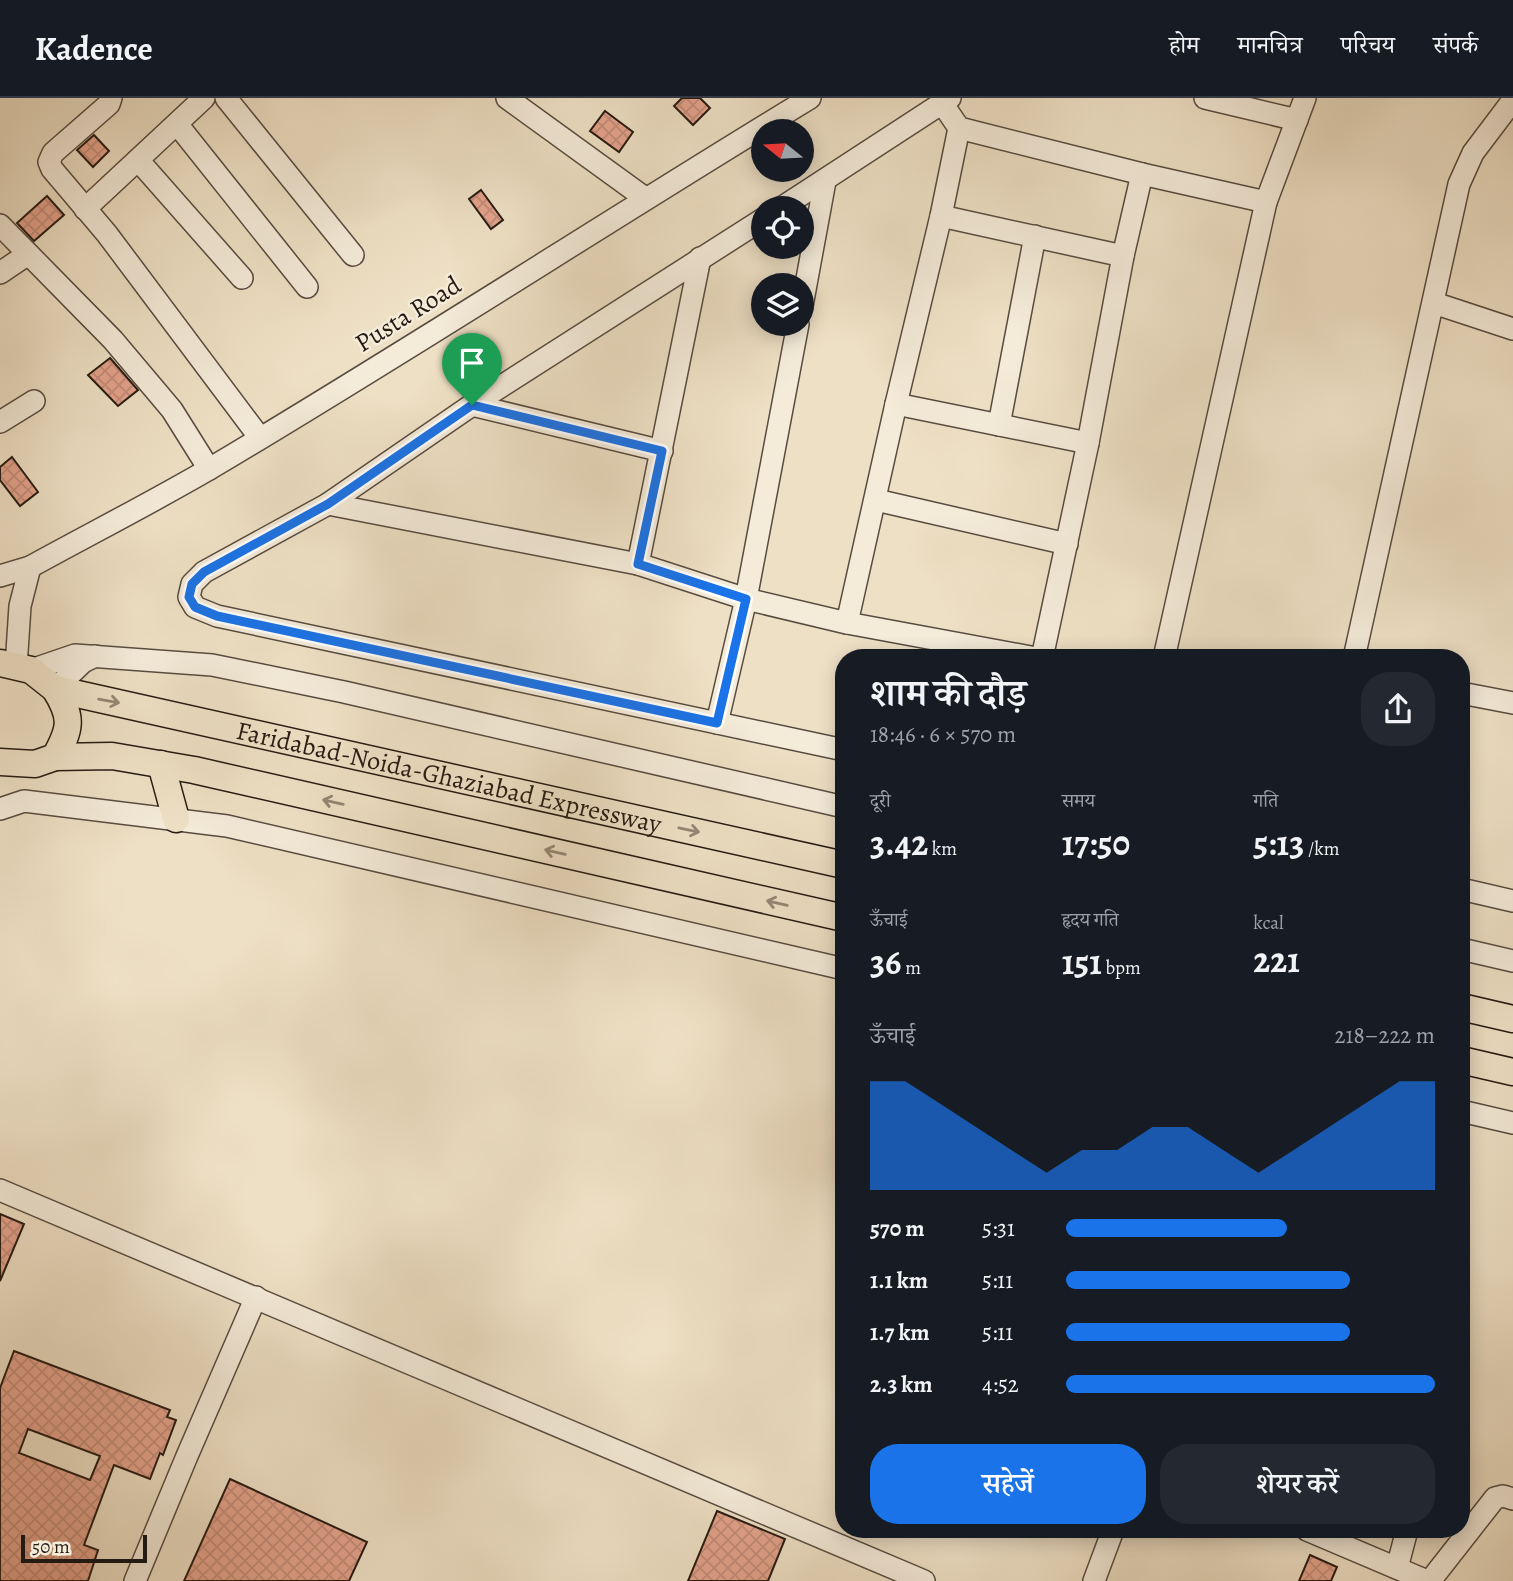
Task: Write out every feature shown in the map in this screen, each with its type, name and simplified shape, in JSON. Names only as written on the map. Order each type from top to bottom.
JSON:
[{"type":"main road","name":"Faridabad-Noida-Ghaziabad Expressway","points":[[16,667],[55,689],[835,863]]},
{"type":"main road","points":[[55,689],[65,705],[69,733],[55,757]]},
{"type":"main road","name":"Faridabad-Noida-Ghaziabad Expressway","points":[[3,765],[35,764],[55,757],[112,756],[161,764],[835,916]]},
{"type":"main road","points":[[161,764],[176,819]]},
{"type":"main road","points":[[1470,1009],[1513,1019]]},
{"type":"main road","points":[[1470,1062],[1513,1072]]},
{"type":"street","points":[[111,98],[108,104],[53,153],[49,162],[52,169],[260,438]]},
{"type":"street","points":[[85,209],[204,98]]},
{"type":"street","points":[[226,98],[353,256]]},
{"type":"street","points":[[507,98],[645,198]]},
{"type":"street","name":"Pusta Road","points":[[0,576],[30,567],[209,469],[810,98]]},
{"type":"street","points":[[1205,98],[1297,120]]},
{"type":"street","points":[[1166,649],[1266,202],[1304,98]]},
{"type":"street","points":[[1356,649],[1459,184],[1474,153],[1513,100]]},
{"type":"street","points":[[801,196],[946,101],[958,128],[941,216],[847,623]]},
{"type":"street","points":[[177,124],[307,287]]},
{"type":"street","points":[[958,128],[1266,202]]},
{"type":"street","points":[[138,160],[242,278]]},
{"type":"street","points":[[1044,649],[1142,174]]},
{"type":"street","points":[[808,273],[825,181]]},
{"type":"street","points":[[941,216],[1123,256]]},
{"type":"street","points":[[0,225],[113,340],[172,410],[209,469]]},
{"type":"street","points":[[751,226],[472,405],[328,504],[204,572],[192,584],[189,597],[195,607],[217,616],[835,748]]},
{"type":"street","points":[[999,425],[1035,236]]},
{"type":"street","points":[[0,273],[29,254]]},
{"type":"street","points":[[638,564],[700,258]]},
{"type":"street","points":[[1434,303],[1513,329]]},
{"type":"street","points":[[717,723],[746,599],[796,336]]},
{"type":"street","points":[[0,422],[34,401]]},
{"type":"street","points":[[896,404],[1088,443]]},
{"type":"street","points":[[472,405],[662,451]]},
{"type":"street","points":[[876,500],[1067,544]]},
{"type":"street","points":[[328,504],[638,564],[746,599],[847,623],[987,649]]},
{"type":"street","points":[[30,567],[20,606],[16,667],[75,655],[225,668],[358,695],[835,805]]},
{"type":"street","points":[[55,689],[83,662],[95,656]]},
{"type":"street","points":[[1470,695],[1513,703]]},
{"type":"street","points":[[0,809],[24,801],[176,819],[240,830],[835,967]]},
{"type":"street","points":[[1470,892],[1513,901]]},
{"type":"street","points":[[1470,951],[1513,961]]},
{"type":"street","points":[[1470,1113],[1513,1123]]},
{"type":"street","points":[[0,1190],[914,1579]]},
{"type":"street","points":[[135,1581],[256,1297]]},
{"type":"street","points":[[1470,1530],[1495,1499],[1503,1496],[1513,1499]]},
{"type":"street","points":[[1094,1581],[1110,1538]]},
{"type":"street","points":[[1326,1538],[1428,1581],[1463,1538]]},
{"type":"street","points":[[1397,1568],[1405,1538]]},
{"type":"building","points":[[682,98],[700,98],[710,108],[693,125],[674,106]]},
{"type":"building","points":[[605,111],[633,132],[619,152],[590,131]]},
{"type":"building","points":[[94,135],[109,151],[93,167],[77,150]]},
{"type":"building","points":[[481,190],[503,220],[491,229],[469,199]]},
{"type":"building","points":[[47,196],[64,215],[34,241],[17,223]]},
{"type":"building","points":[[110,358],[138,390],[118,406],[88,375]]},
{"type":"building","points":[[12,457],[38,492],[20,506],[0,480],[0,467]]},
{"type":"building","points":[[0,1214],[24,1224],[0,1281]]},
{"type":"building","points":[[14,1351],[170,1410],[167,1417],[176,1420],[163,1455],[160,1453],[150,1479],[114,1465],[84,1545],[98,1550],[88,1581],[0,1581],[0,1388]],"holes":[[[28,1429],[100,1456],[90,1480],[19,1453]]]},
{"type":"building","points":[[230,1479],[367,1542],[349,1581],[184,1581]]},
{"type":"building","points":[[717,1511],[785,1539],[768,1581],[688,1581]]},
{"type":"building","points":[[1310,1555],[1337,1567],[1331,1581],[1299,1581]]},
{"type":"route","points":[[472,405],[662,451],[638,564],[746,599],[717,723],[217,616],[195,607],[189,597],[192,584],[204,572],[328,504],[472,405]]}]
